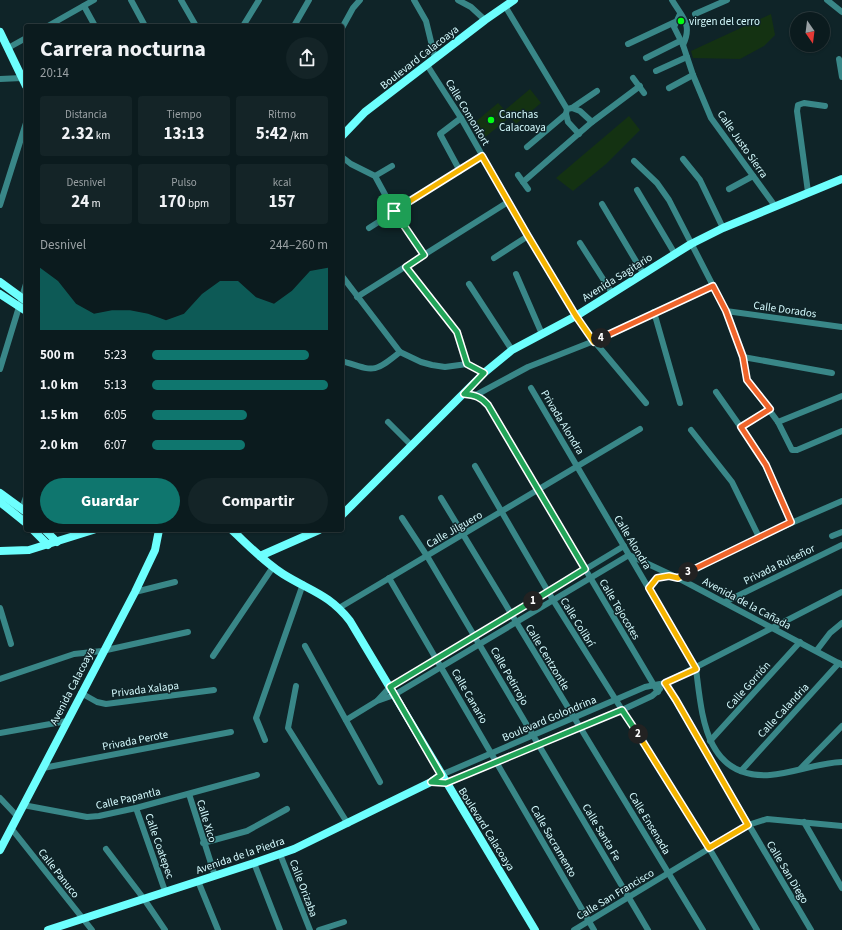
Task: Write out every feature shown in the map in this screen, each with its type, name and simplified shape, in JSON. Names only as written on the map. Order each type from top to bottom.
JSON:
[{"type":"street","points":[[52,24],[94,0]]},
{"type":"street","points":[[131,0],[144,24]]},
{"type":"street","points":[[181,0],[195,24]]},
{"type":"street","points":[[244,24],[259,0]]},
{"type":"street","points":[[295,24],[309,0]]},
{"type":"street","points":[[344,24],[353,8],[360,0]]},
{"type":"street","points":[[414,0],[426,21],[435,58]]},
{"type":"street","points":[[458,0],[471,7],[485,20]]},
{"type":"street","name":"Boulevard Calacoaya","points":[[344,134],[365,112],[485,20],[514,0]]},
{"type":"street","points":[[646,58],[682,43],[688,27],[686,21],[672,0]]},
{"type":"street","points":[[695,14],[727,0]]},
{"type":"street","points":[[827,0],[842,12]]},
{"type":"street","points":[[84,6],[94,24]]},
{"type":"street","points":[[505,6],[568,110],[570,125],[578,134]]},
{"type":"street","points":[[628,44],[675,22],[680,14]]},
{"type":"street","name":"Calle Justo Sierra","points":[[675,22],[674,27],[682,43],[693,75],[711,118],[775,206]]},
{"type":"street","points":[[0,32],[24,82]]},
{"type":"street","points":[[8,48],[24,39]]},
{"type":"street","points":[[656,71],[687,57]]},
{"type":"street","points":[[839,59],[842,77]]},
{"type":"street","name":"Calle Comonfort","points":[[427,64],[461,118],[508,202],[576,316],[594,342],[646,402]]},
{"type":"street","points":[[669,88],[693,75]]},
{"type":"street","points":[[0,79],[22,78]]},
{"type":"street","points":[[633,78],[644,93]]},
{"type":"street","points":[[523,182],[592,122],[640,86]]},
{"type":"street","points":[[527,147],[568,110],[597,91]]},
{"type":"street","points":[[808,192],[797,111],[798,105],[804,103],[825,106]]},
{"type":"street","points":[[568,110],[580,111],[592,122]]},
{"type":"street","points":[[460,171],[440,134],[461,118]]},
{"type":"street","points":[[0,205],[24,129]]},
{"type":"street","points":[[369,228],[482,156]]},
{"type":"street","points":[[344,159],[351,164],[375,176],[394,211],[424,255]]},
{"type":"street","points":[[683,159],[700,180],[723,228]]},
{"type":"street","points":[[634,161],[664,191],[726,311],[743,357],[747,380],[770,409],[792,450],[797,450],[842,431]]},
{"type":"street","points":[[375,176],[392,166]]},
{"type":"street","points":[[518,175],[528,189]]},
{"type":"street","points":[[729,189],[753,176]]},
{"type":"street","name":"Avenida Sagitario","points":[[344,513],[410,444],[464,394],[484,373],[512,350],[576,316],[691,244],[723,228],[842,178]]},
{"type":"street","points":[[636,190],[675,254]]},
{"type":"street","points":[[357,297],[508,202]]},
{"type":"street","points":[[602,204],[643,273]]},
{"type":"street","points":[[494,258],[528,236]]},
{"type":"street","points":[[580,243],[612,293]]},
{"type":"street","points":[[406,267],[457,332],[467,364]]},
{"type":"street","points":[[516,274],[542,334]]},
{"type":"street","points":[[344,279],[400,352],[421,362],[432,365],[445,366],[467,364],[484,373]]},
{"type":"street","points":[[0,282],[24,300],[0,369]]},
{"type":"street","points":[[469,284],[512,350]]},
{"type":"street","points":[[464,394],[476,396],[528,367],[594,342],[654,312],[713,286]]},
{"type":"street","points":[[0,294],[22,309]]},
{"type":"street","name":"Calle Dorados","points":[[726,311],[842,327]]},
{"type":"street","points":[[654,312],[680,403]]},
{"type":"street","points":[[344,362],[373,370],[383,366],[400,352]]},
{"type":"street","points":[[743,357],[832,373]]},
{"type":"street","name":"Privada Alondra","points":[[531,388],[578,467]]},
{"type":"street","points":[[716,392],[766,465],[791,522]]},
{"type":"street","name":"Calle Tejocotes","points":[[476,396],[483,399],[488,405],[658,692]]},
{"type":"street","points":[[778,422],[842,396]]},
{"type":"street","points":[[741,427],[770,409]]},
{"type":"street","points":[[388,422],[410,444]]},
{"type":"street","name":"Calle Jilguero","points":[[339,608],[640,429]]},
{"type":"street","points":[[691,430],[732,482],[759,537]]},
{"type":"street","name":"Calle Colibrí","points":[[475,466],[548,592],[615,701],[709,848],[757,930]]},
{"type":"street","name":"Calle Alondra","points":[[578,467],[696,669]]},
{"type":"street","points":[[0,492],[24,510]]},
{"type":"street","name":"Calle Centzontle","points":[[441,498],[580,727]]},
{"type":"street","points":[[649,588],[657,578],[669,576],[678,578],[759,537],[842,501]]},
{"type":"street","points":[[0,502],[24,521]]},
{"type":"street","name":"Calle Petirrojo","points":[[402,518],[427,556],[480,644],[538,744]]},
{"type":"street","points":[[35,532],[48,545]]},
{"type":"street","points":[[47,532],[57,542]]},
{"type":"street","points":[[0,551],[29,550],[87,532]]},
{"type":"street","name":"Avenida Calacoaya","points":[[0,850],[155,550],[159,532]]},
{"type":"street","name":"Boulevard Calacoaya","points":[[234,532],[273,567],[329,599],[350,621],[535,930]]},
{"type":"street","points":[[260,556],[314,532]]},
{"type":"street","points":[[832,536],[842,532]]},
{"type":"street","name":"Privada Ruiseñor","points":[[725,602],[842,545]]},
{"type":"street","points":[[377,701],[390,687],[624,546]]},
{"type":"street","points":[[346,720],[377,701],[394,695],[629,555]]},
{"type":"street","name":"Avenida de la Cañada","points":[[629,555],[725,602],[771,628],[817,650],[841,664]]},
{"type":"street","points":[[213,656],[273,567]]},
{"type":"street","name":"Calle Canario","points":[[389,578],[496,762]]},
{"type":"street","points":[[134,592],[175,582]]},
{"type":"street","points":[[265,740],[256,718],[303,584]]},
{"type":"street","name":"Boulevard Golondrina","points":[[441,775],[532,735],[654,685],[665,683],[696,669],[771,628],[842,592]]},
{"type":"street","points":[[0,608],[11,644]]},
{"type":"street","points":[[817,650],[830,632],[842,623]]},
{"type":"street","points":[[0,679],[74,654],[102,651],[188,632]]},
{"type":"street","name":"Calle Gorrión","points":[[710,741],[800,642]]},
{"type":"street","points":[[305,646],[380,782]]},
{"type":"street","name":"Calle Calandria","points":[[741,771],[841,664]]},
{"type":"street","points":[[696,669],[702,718],[710,741],[722,758],[741,771],[759,775],[770,775],[800,768],[842,762]]},
{"type":"street","name":"Boulevard Golondrina","points":[[446,783],[622,710],[652,696],[658,692],[665,683]]},
{"type":"street","name":"Calle San Diego","points":[[665,683],[811,930]]},
{"type":"street","points":[[296,686],[288,728],[348,824]]},
{"type":"street","name":"Privada Xalapa","points":[[81,693],[97,702],[106,704],[214,690]]},
{"type":"street","points":[[0,733],[67,721]]},
{"type":"street","points":[[800,768],[842,726]]},
{"type":"street","name":"Calle Ensenada","points":[[580,727],[703,930]]},
{"type":"street","name":"Privada Perote","points":[[43,768],[231,732]]},
{"type":"street","name":"Calle Santa Fe","points":[[538,744],[648,930]]},
{"type":"street","name":"Calle Sacramento","points":[[496,762],[594,930]]},
{"type":"street","name":"Calle Papantla","points":[[23,805],[87,816],[99,816],[136,808],[257,775]]},
{"type":"street","name":"Avenida de la Piedra","points":[[48,930],[280,854],[348,824],[431,782],[441,775]]},
{"type":"street","points":[[431,782],[446,783]]},
{"type":"street","name":"Calle Xico","points":[[189,794],[203,843],[215,876]]},
{"type":"street","points":[[0,798],[17,816]]},
{"type":"street","name":"Calle Coatepec","points":[[136,808],[165,891]]},
{"type":"street","points":[[203,843],[247,831],[287,809]]},
{"type":"street","name":"Calle San Francisco","points":[[574,930],[748,825],[767,819],[842,826]]},
{"type":"street","points":[[804,822],[842,888]]},
{"type":"street","name":"Calle Panuco","points":[[11,828],[92,930]]},
{"type":"street","points":[[106,849],[144,898],[165,930]]},
{"type":"street","name":"Calle Orizaba","points":[[280,854],[310,930]]},
{"type":"street","points":[[254,863],[280,930]]},
{"type":"street","points":[[198,881],[218,930]]},
{"type":"street","points":[[319,930],[344,922]]},
{"type":"green space","points":[[771,14],[775,35],[764,46],[740,59],[693,58],[691,51]]},
{"type":"green space","points":[[530,89],[541,103],[516,124],[510,117],[484,138],[473,124],[498,103],[505,110]]},
{"type":"green space","points":[[629,116],[640,130],[606,164],[573,191],[556,178]]},
{"type":"place","name":"virgen del cerro","points":[[681,21]]},
{"type":"place","name":"Canchas Calacoaya","points":[[491,120]]},
{"type":"route","points":[[482,156],[576,316],[594,342],[654,312],[713,286],[726,311],[743,357],[747,380],[770,409],[741,427],[766,465],[791,522],[678,578],[662,576],[657,578],[649,588],[696,669],[665,683],[748,825],[709,848],[622,710],[446,783],[431,782],[441,775],[390,687],[585,569],[488,405],[483,399],[464,394],[484,373],[467,364],[457,332],[406,267],[424,255],[394,211],[482,156]]}]
